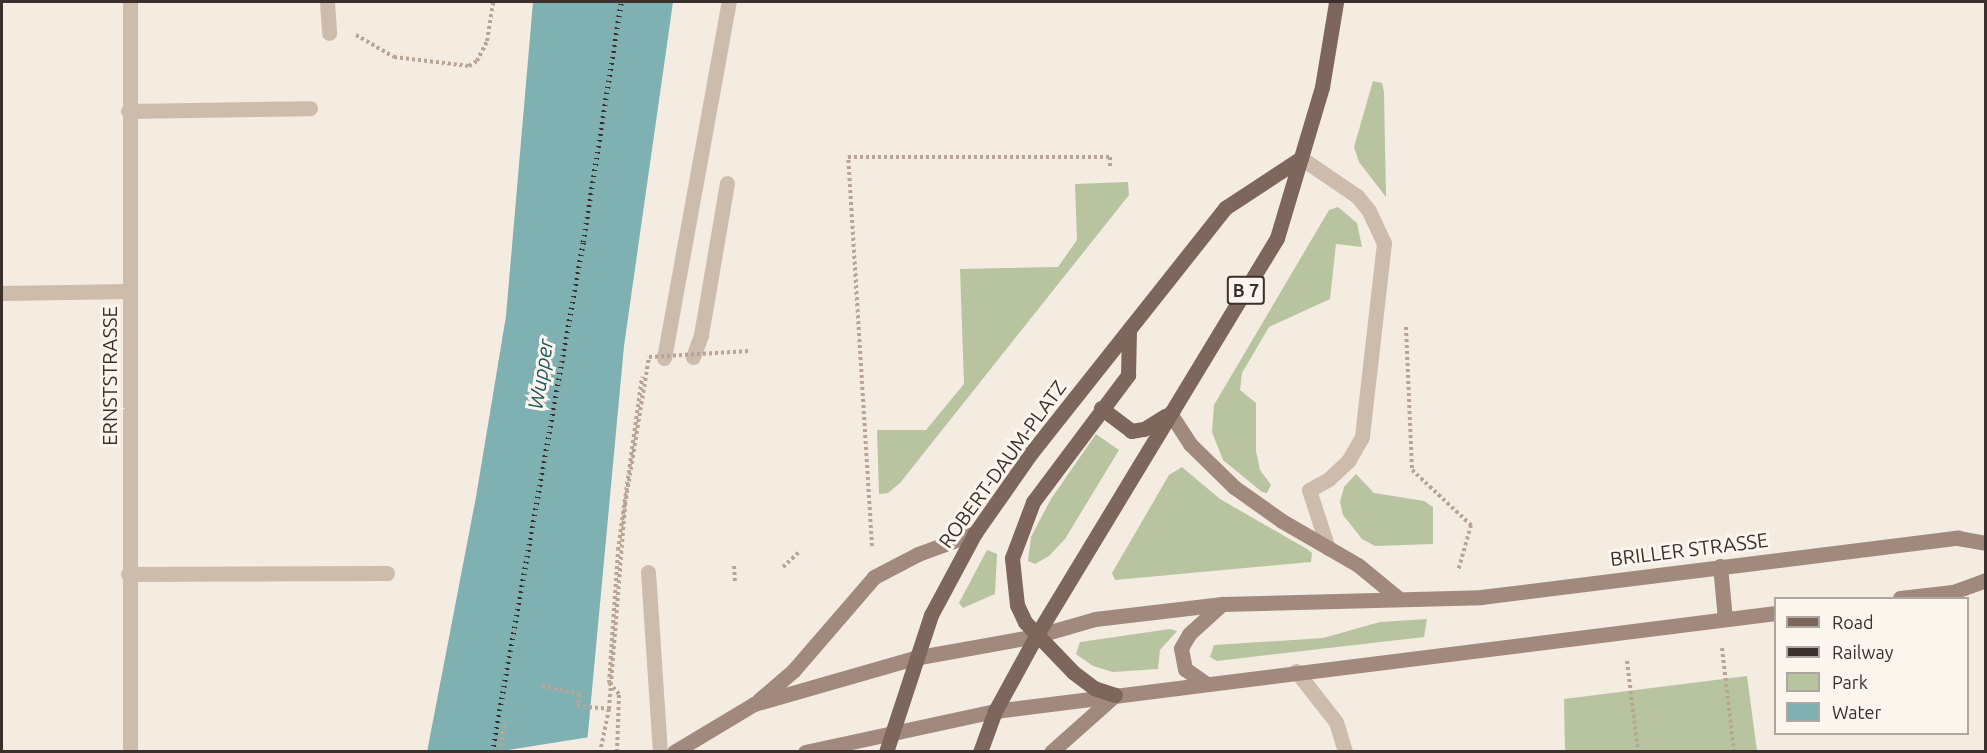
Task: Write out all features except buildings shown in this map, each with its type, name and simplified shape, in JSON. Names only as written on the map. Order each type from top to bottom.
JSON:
[{"type":"main road","name":"B 7","points":[[980,752],[995,711],[1036,636],[1277,238],[1322,87],[1336,2]]},
{"type":"main road","name":"ROBERT-DAUM-PLATZ","points":[[886,752],[914,658],[949,577],[975,532],[1031,453],[1225,208],[1301,158]]},
{"type":"main road","points":[[1115,695],[1094,688],[1073,672],[1036,636],[1017,605],[1012,558],[1033,502],[1101,408],[1128,375],[1129,330]]},
{"type":"main road","points":[[1101,408],[1131,431],[1144,429],[1170,412],[1190,444],[1234,487],[1358,565],[1397,597]]},
{"type":"main road","points":[[674,752],[754,704],[793,671],[874,577],[918,554],[975,532]]},
{"type":"main road","name":"BRILLER STRASSE","points":[[1397,597],[1481,597],[1958,538],[1986,543]]},
{"type":"main road","points":[[1720,566],[1722,619]]},
{"type":"main road","points":[[1909,597],[1953,592],[1986,580]]},
{"type":"main road","points":[[754,704],[914,658],[1036,636],[1095,619],[1222,604],[1397,597]]},
{"type":"main road","points":[[1205,682],[1185,669],[1181,648],[1189,634],[1222,604]]},
{"type":"main road","points":[[805,752],[995,711],[1205,682],[1774,613]]},
{"type":"main road","points":[[1051,752],[1115,695]]},
{"type":"street","name":"ERNSTSTRASSE","points":[[130,2],[128,111],[130,752]]},
{"type":"street","points":[[327,2],[328,33]]},
{"type":"street","points":[[664,358],[729,2]]},
{"type":"street","points":[[128,111],[310,108]]},
{"type":"street","points":[[1301,158],[1357,196],[1370,211],[1384,243],[1362,437],[1348,461],[1329,479],[1309,490],[1328,548]]},
{"type":"street","points":[[693,357],[701,335],[727,183]]},
{"type":"street","points":[[2,293],[130,291]]},
{"type":"street","points":[[648,572],[660,752]]},
{"type":"street","points":[[128,574],[387,573]]},
{"type":"street","points":[[1296,671],[1336,722],[1345,752]]},
{"type":"path","points":[[328,33],[354,34],[385,53],[406,60],[469,66],[477,61],[487,41],[493,2]]},
{"type":"path","points":[[874,577],[848,157],[1110,157],[1110,169]]},
{"type":"path","points":[[1406,321],[1412,470],[1471,525],[1451,597]]},
{"type":"path","points":[[600,752],[609,709],[625,505],[649,357],[749,351]]},
{"type":"path","points":[[783,567],[800,551]]},
{"type":"path","points":[[734,566],[735,584]]},
{"type":"path","points":[[1722,619],[1734,751]]},
{"type":"path","points":[[1623,631],[1638,752]]},
{"type":"path","points":[[609,683],[619,694],[617,752]]},
{"type":"path","points":[[542,686],[580,693],[577,706],[609,709]]},
{"type":"path","points":[[500,752],[505,721]]},
{"type":"green space","points":[[1373,81],[1382,83],[1384,92],[1386,197],[1359,162],[1354,147]]},
{"type":"green space","points":[[1128,182],[1129,195],[900,483],[888,493],[879,494],[877,430],[926,430],[964,384],[960,269],[1058,267],[1077,240],[1075,184]]},
{"type":"green space","points":[[1338,207],[1357,223],[1362,247],[1336,244],[1330,299],[1269,327],[1242,373],[1240,390],[1256,403],[1256,451],[1260,470],[1271,485],[1267,493],[1262,492],[1223,460],[1212,432],[1214,405],[1329,210]]},
{"type":"green space","points":[[1096,434],[1119,450],[1065,539],[1049,556],[1035,564],[1028,561],[1031,537],[1051,499]]},
{"type":"green space","points":[[1182,467],[1220,499],[1307,549],[1312,553],[1311,562],[1115,580],[1112,573],[1169,475]]},
{"type":"green space","points":[[1356,474],[1374,493],[1424,501],[1433,507],[1433,544],[1375,546],[1362,539],[1343,515],[1340,502],[1344,487]]},
{"type":"green space","points":[[987,550],[997,554],[995,594],[963,608],[959,603]]},
{"type":"green space","points":[[1427,619],[1424,637],[1217,661],[1210,657],[1214,645],[1323,638],[1380,622]]},
{"type":"green space","points":[[1170,629],[1177,631],[1160,650],[1158,669],[1113,672],[1093,666],[1076,654],[1080,642]]},
{"type":"green space","points":[[1747,676],[1757,751],[1565,751],[1564,699]]},
{"type":"water","name":"Wupper","points":[[533,2],[673,2],[624,346],[586,751],[427,752],[476,497],[506,316]]},
{"type":"pier","points":[[590,737],[588,751],[502,751]]},
{"type":"railway","points":[[492,752],[583,242],[621,2]]}]
